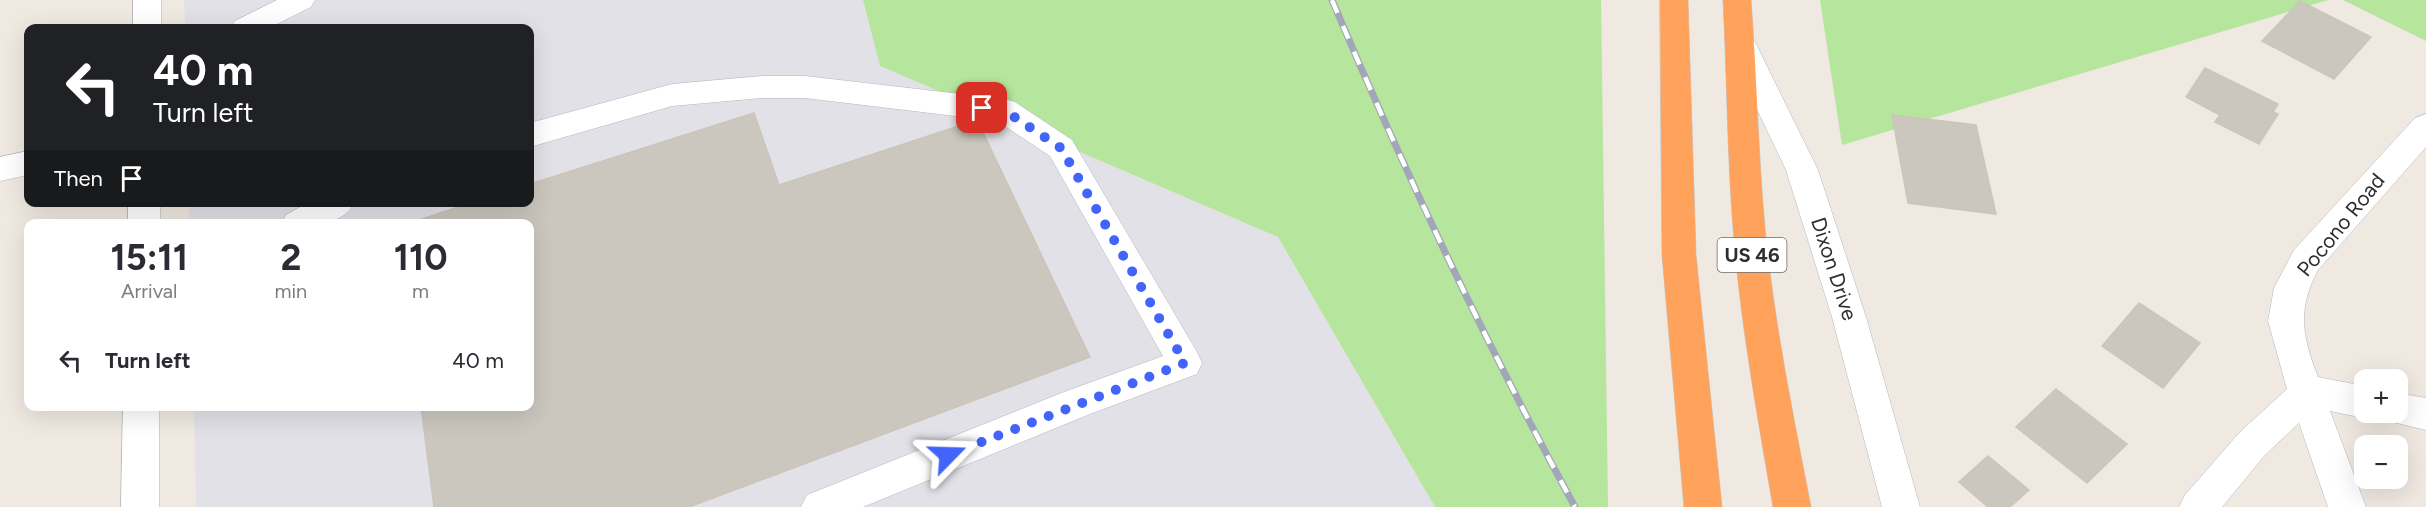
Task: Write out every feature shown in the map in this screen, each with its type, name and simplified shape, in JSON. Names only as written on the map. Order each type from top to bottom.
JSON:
[{"type":"highway","points":[[1674,0],[1679,255],[1703,507]]},
{"type":"highway","name":"US 46","points":[[1737,0],[1743,153],[1749,230],[1768,380],[1792,507]]},
{"type":"street","points":[[147,0],[147,24]]},
{"type":"street","points":[[252,24],[301,0]]},
{"type":"street","name":"Dixon Drive","points":[[1740,42],[1802,170],[1849,317],[1901,507]]},
{"type":"street","points":[[534,134],[672,95],[762,87],[805,87],[1004,110],[1061,148],[1185,363],[1066,408],[820,507]]},
{"type":"street","name":"Pocono Road","points":[[2347,507],[2306,394],[2285,321],[2291,288],[2306,260],[2426,126]]},
{"type":"street","points":[[0,169],[24,164]]},
{"type":"street","points":[[307,219],[329,207]]},
{"type":"street","points":[[2198,507],[2252,444],[2309,391],[2354,400]]},
{"type":"street","points":[[140,507],[141,411]]},
{"type":"street","points":[[2408,411],[2426,414]]},
{"type":"shaded area","points":[[184,0],[863,0],[880,66],[1278,237],[1435,507],[196,507],[194,411],[534,411],[534,219],[189,219],[189,207],[534,207],[534,24],[185,24]]},
{"type":"green space","points":[[863,0],[1601,0],[1608,507],[1435,507],[1278,237],[880,66]]},
{"type":"green space","points":[[1820,0],[2328,0],[1842,145]]},
{"type":"green space","points":[[2343,0],[2426,0],[2426,41]]},
{"type":"building","points":[[2300,1],[2371,37],[2334,79],[2262,41]]},
{"type":"building","points":[[2205,68],[2278,104],[2273,112],[2278,114],[2259,144],[2215,122],[2220,115],[2186,97]]},
{"type":"building","points":[[754,113],[779,185],[977,120],[1090,357],[689,507],[434,507],[422,411],[534,411],[534,219],[422,219],[458,207],[534,207],[534,183]]},
{"type":"building","points":[[1892,115],[1976,125],[1996,214],[1908,203]]},
{"type":"building","points":[[2139,303],[2200,343],[2163,388],[2102,346]]},
{"type":"building","points":[[2056,389],[2127,444],[2087,483],[2016,427]]},
{"type":"building","points":[[1988,456],[2029,490],[2010,507],[1988,507],[1959,482]]},
{"type":"railway","points":[[1332,0],[1447,256],[1509,382],[1575,507]]},
{"type":"route","points":[[948,455],[1185,363],[1061,148],[1004,110],[982,108]]}]
